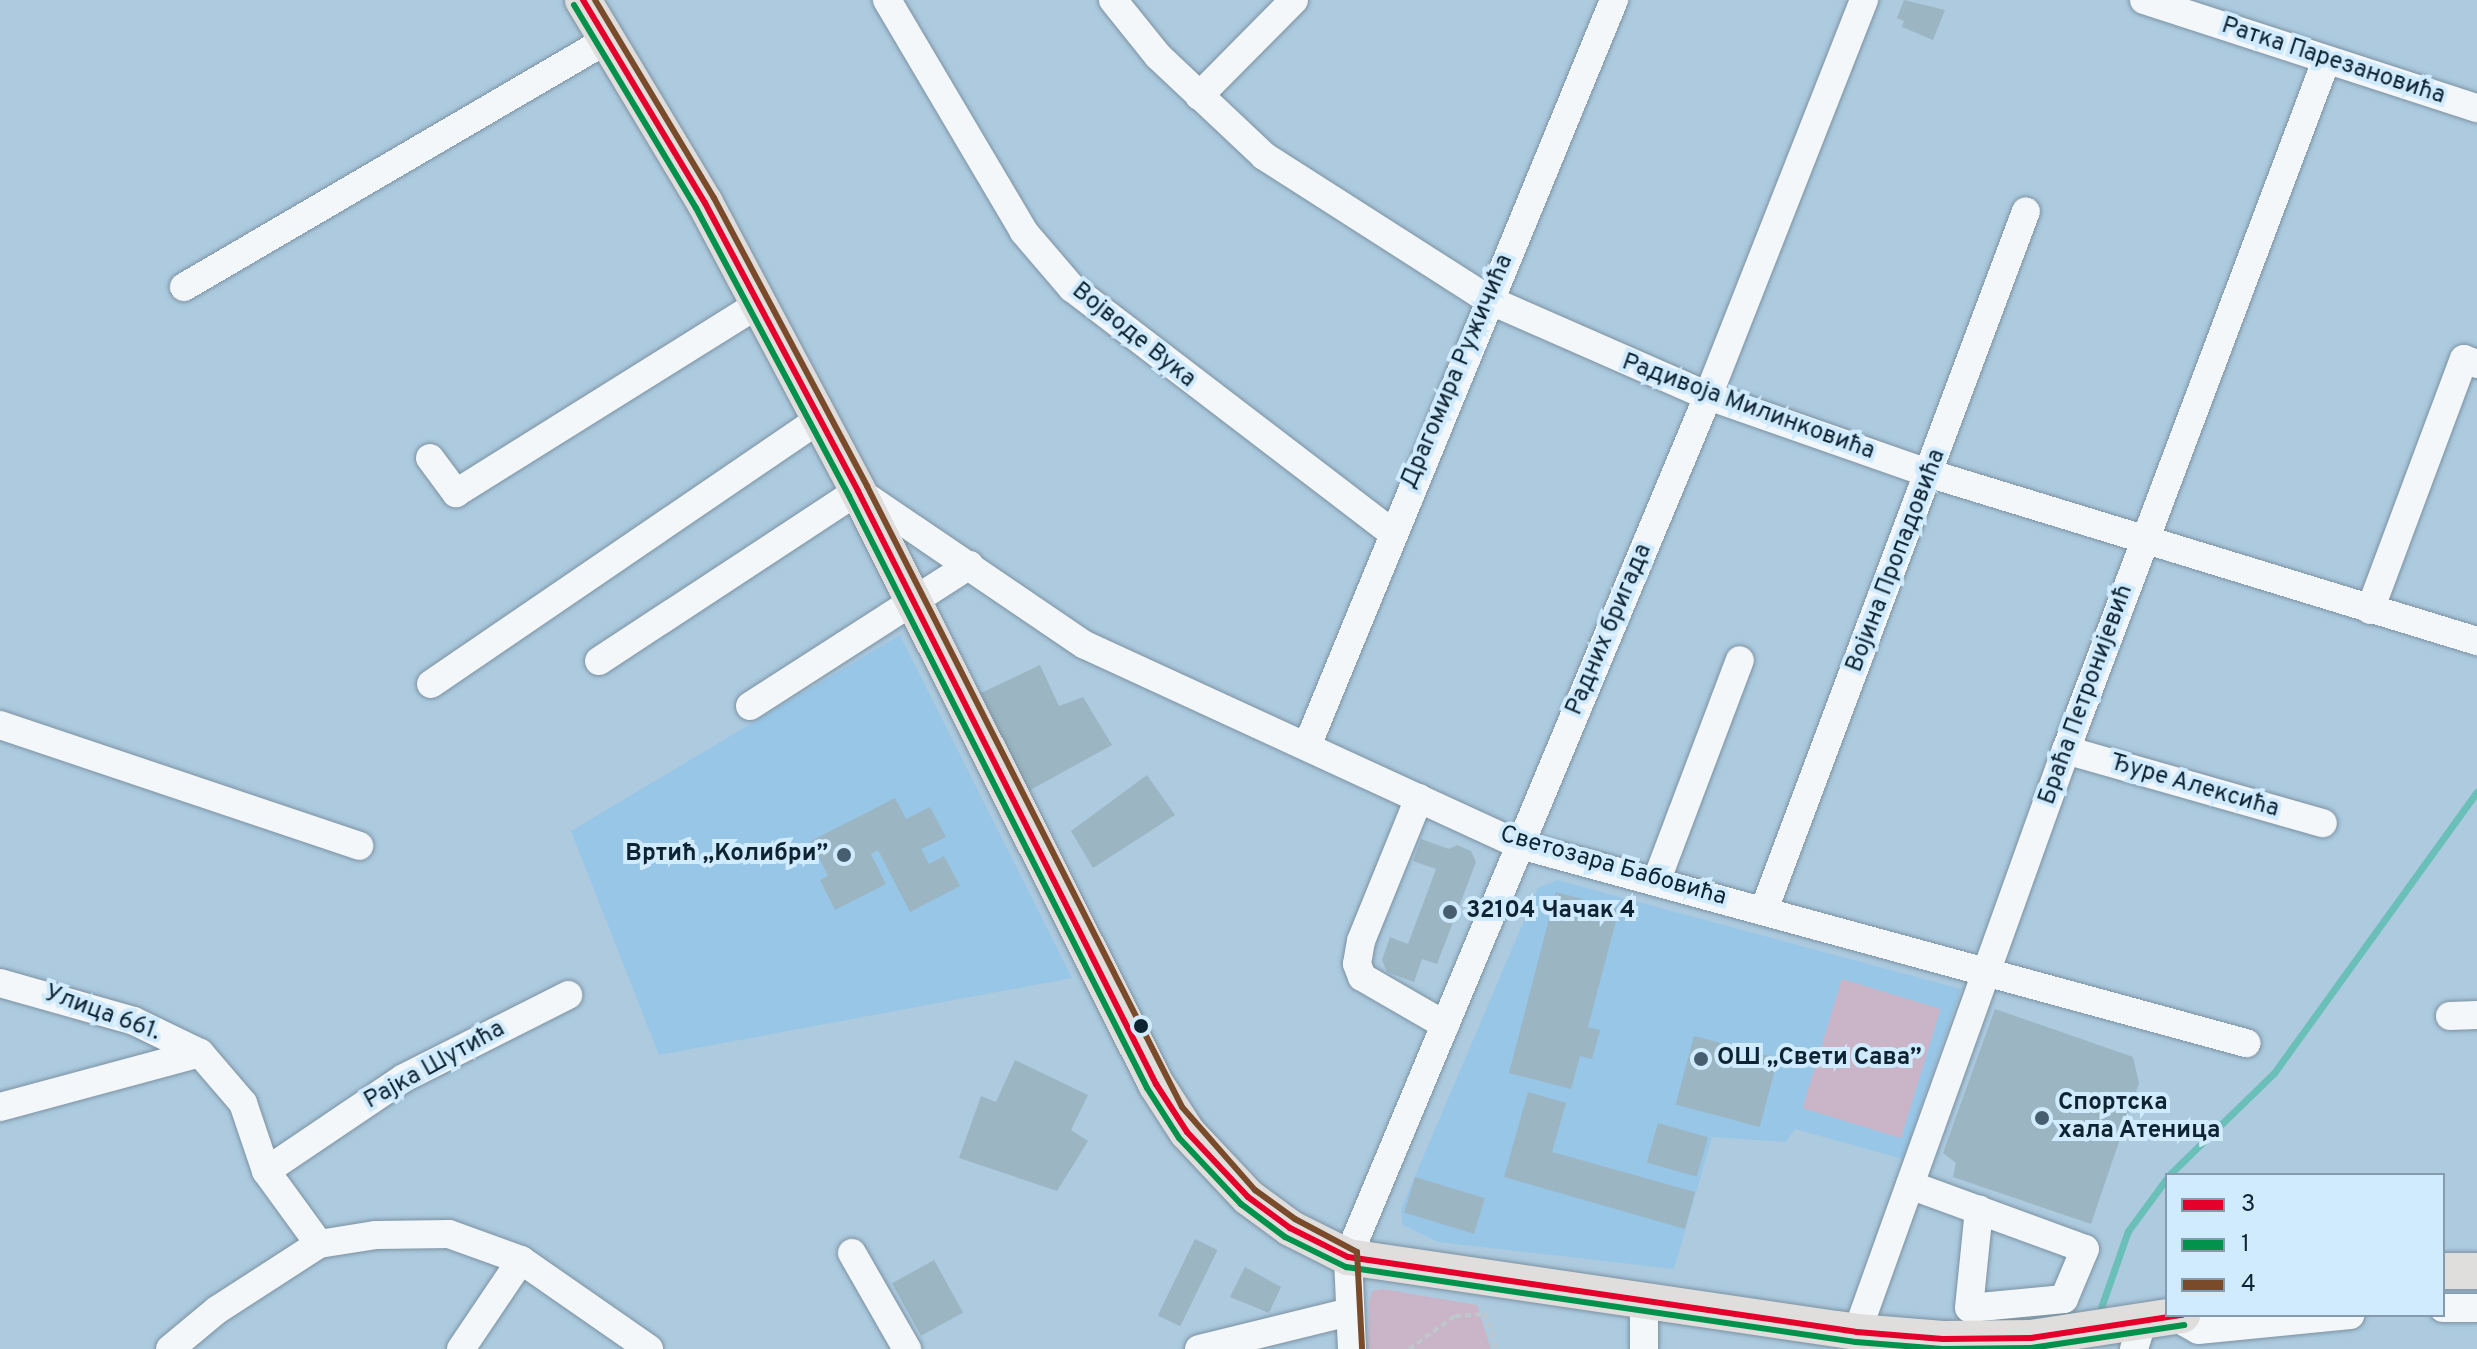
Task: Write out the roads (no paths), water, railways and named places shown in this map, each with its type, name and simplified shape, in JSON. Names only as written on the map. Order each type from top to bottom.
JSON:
[{"type":"main road","points":[[583,0],[758,304],[820,419],[1174,1113],[1248,1197],[1290,1228],[1348,1257],[1644,1301],[1843,1337],[1986,1340],[2152,1325]]},
{"type":"main road","points":[[2445,1271],[2477,1271]]},
{"type":"street","name":"Војводе Вука","points":[[887,0],[1024,232],[1072,288],[1391,532]]},
{"type":"street","name":"Радивоја Милинковића","points":[[1113,0],[1199,96],[1264,156],[1489,300],[1708,396],[1931,474],[2477,641]]},
{"type":"street","points":[[1199,96],[1294,0]]},
{"type":"street","name":"Драгомира Ружичића","points":[[1307,746],[1391,532],[1614,0]]},
{"type":"street","name":"Радних бригада","points":[[1348,1257],[1708,396],[1864,0]]},
{"type":"street","name":"Ратка Парезановића","points":[[2144,0],[2477,108]]},
{"type":"street","points":[[184,287],[607,40]]},
{"type":"street","name":"Браћа Петронијевић","points":[[1843,1337],[1910,1185],[2066,750],[2326,61]]},
{"type":"street","name":"Војина Пропадовића","points":[[1764,910],[1931,474],[2026,211]]},
{"type":"street","points":[[430,458],[456,493],[758,304]]},
{"type":"street","points":[[2370,610],[2464,359],[2477,364]]},
{"type":"street","points":[[431,684],[820,419]]},
{"type":"street","points":[[599,661],[858,491]]},
{"type":"street","name":"Светозара Бабовића","points":[[858,491],[1085,645],[1520,845],[2246,1043]]},
{"type":"street","points":[[750,706],[916,604],[970,565]]},
{"type":"street","points":[[1656,882],[1740,660]]},
{"type":"street","points":[[0,725],[359,846]]},
{"type":"street","name":"Ђуре Алексића","points":[[2066,750],[2323,823]]},
{"type":"street","points":[[1419,798],[1361,941],[1357,964],[1362,977],[1445,1025]]},
{"type":"street","name":"Улица 661.","points":[[0,983],[134,1021],[200,1053],[243,1103],[266,1171],[319,1244]]},
{"type":"street","name":"Рајка Шутића","points":[[266,1171],[404,1078],[568,995]]},
{"type":"street","name":"Улица 661.","points":[[0,1107],[200,1053]]},
{"type":"street","points":[[1910,1185],[1979,1210],[2085,1249],[2064,1299],[1969,1308],[1979,1210]]},
{"type":"street","points":[[170,1349],[217,1310],[319,1244],[376,1235],[449,1234],[521,1260],[649,1349]]},
{"type":"street","points":[[852,1253],[907,1349]]},
{"type":"street","points":[[1348,1257],[1352,1349]]},
{"type":"street","points":[[461,1349],[521,1260]]},
{"type":"street","points":[[1644,1301],[1644,1349]]},
{"type":"street","points":[[2445,1308],[2477,1308]]},
{"type":"street","points":[[1199,1349],[1350,1312]]},
{"type":"street","points":[[2152,1325],[2198,1330],[2330,1317]]},
{"type":"waterway","points":[[2171,1173],[2274,1073],[2477,792]]},
{"type":"waterway","points":[[2098,1316],[2128,1231],[2165,1181]]},
{"type":"place","name":"Вртић „Колибри”","points":[[844,855]]},
{"type":"place","name":"32104 Чачак 4","points":[[1450,912]]},
{"type":"place","name":"ОШ „Свети Сава”","points":[[1701,1059]]},
{"type":"place","name":"Спортска хала Атеница","points":[[2042,1118]]}]
